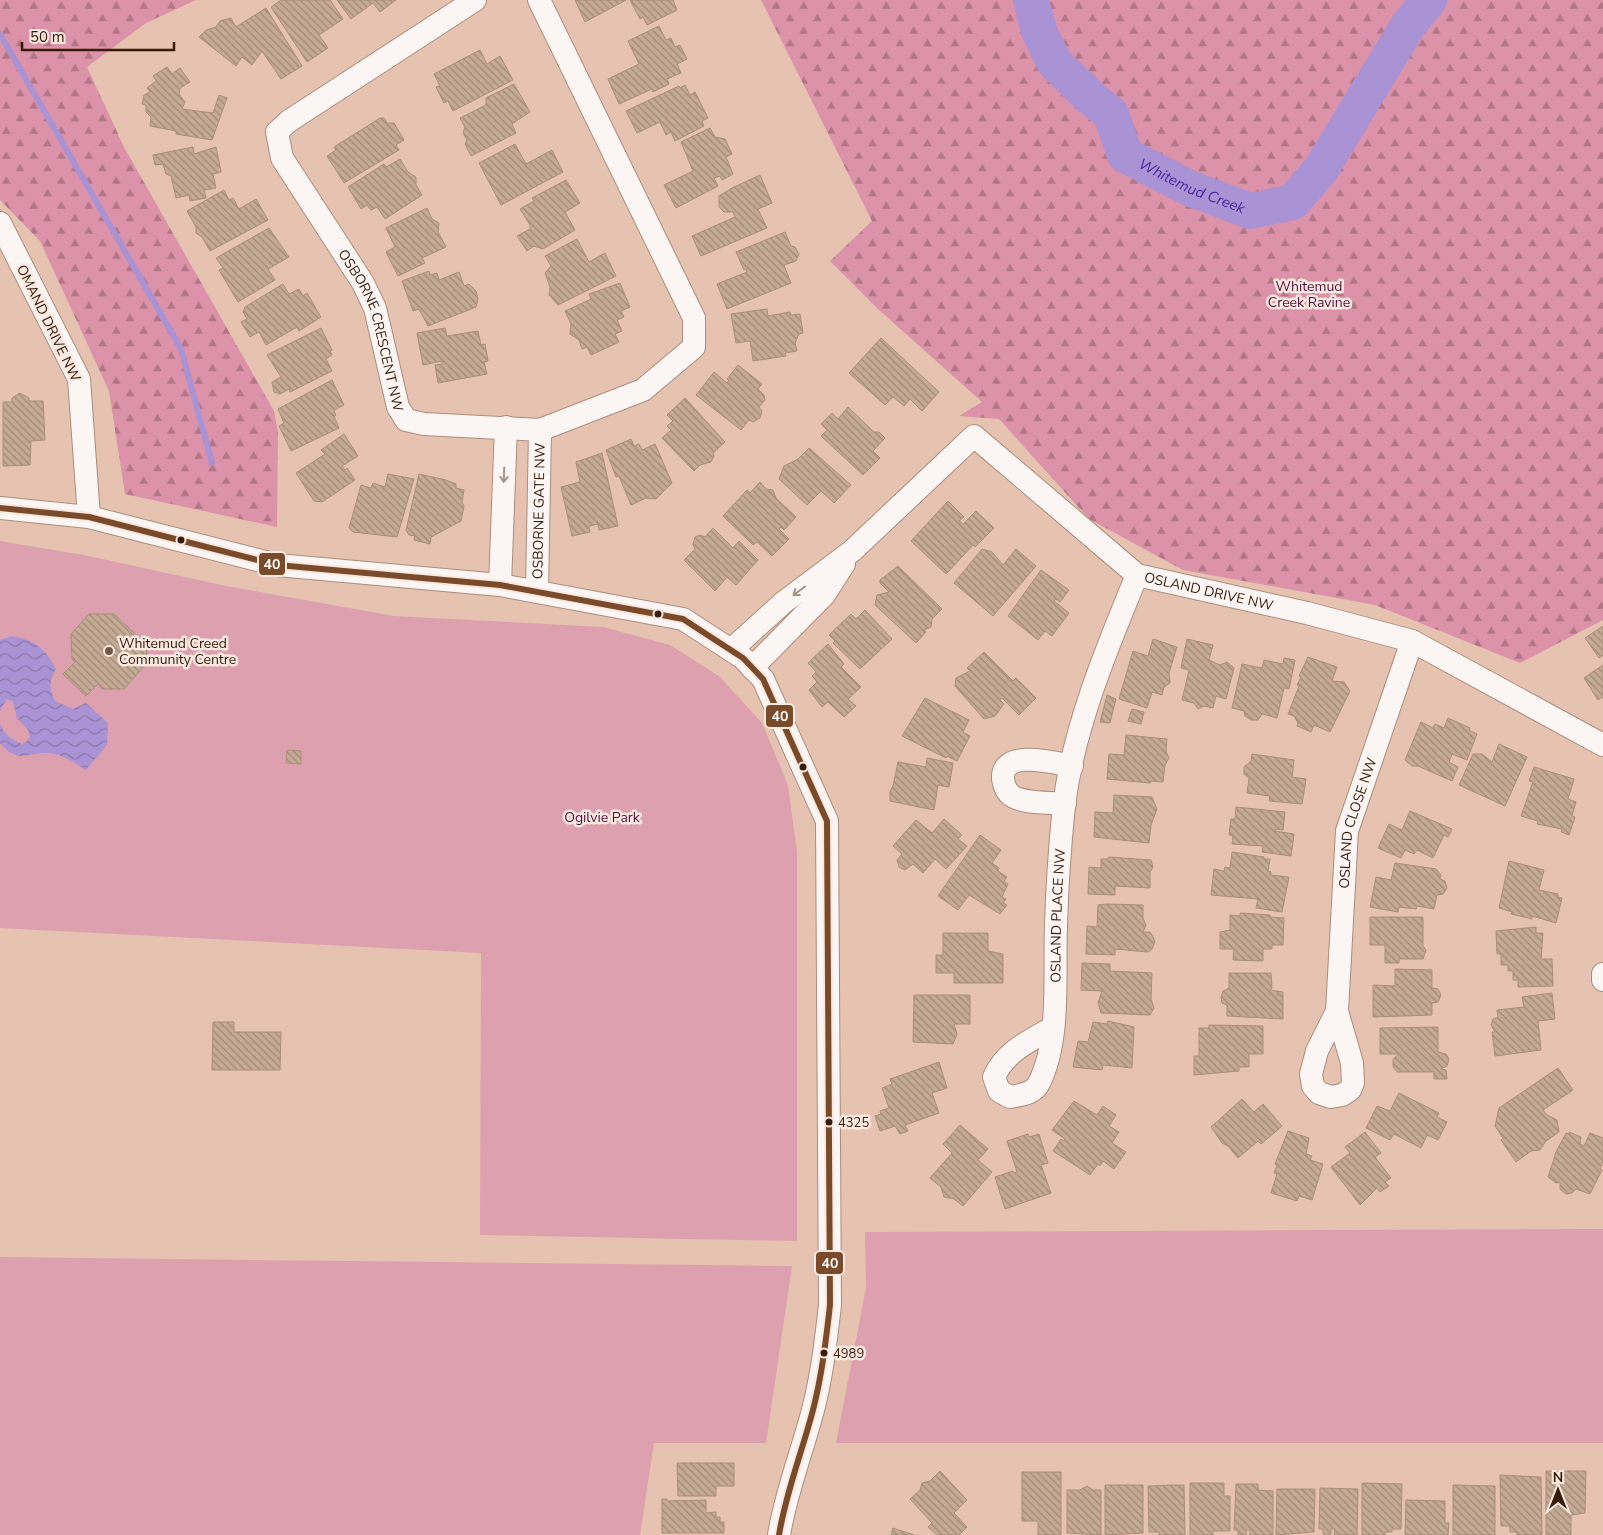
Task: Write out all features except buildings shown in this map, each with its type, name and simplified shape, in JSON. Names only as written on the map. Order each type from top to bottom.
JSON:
[{"type":"street","name":"OSBORNE CRESCENT NW","points":[[475,0],[289,121],[277,132],[282,158],[363,283],[375,308],[398,407],[406,420],[424,424],[540,430],[642,390],[694,347],[694,318],[539,0]]},
{"type":"street","name":"OMAND DRIVE NW","points":[[0,223],[79,379],[89,517]]},
{"type":"street","points":[[500,584],[506,427]]},
{"type":"street","name":"OSBORNE GATE NW","points":[[537,592],[540,430]]},
{"type":"street","name":"OSLAND DRIVE NW","points":[[731,650],[784,602],[852,551],[974,436],[1137,575],[1307,613],[1412,641],[1603,745]]},
{"type":"street","points":[[0,508],[89,517],[277,565],[500,584],[684,619],[731,650],[763,678],[827,821],[830,1305],[824,1358],[813,1409],[791,1482],[779,1535]]},
{"type":"street","name":"OSLAND DRIVE NW","points":[[752,668],[824,595],[852,551]]},
{"type":"street","name":"OSLAND PLACE NW","points":[[1052,1028],[1058,888],[1065,804],[1072,766],[1080,732],[1112,634],[1137,575]]},
{"type":"street","name":"OSLAND CLOSE NW","points":[[1337,1011],[1347,831],[1412,641]]},
{"type":"street","points":[[1065,804],[1018,799],[1010,795],[1004,787],[1003,777],[1006,766],[1014,761],[1037,760],[1072,766]]},
{"type":"street","points":[[1603,974],[1603,980]]},
{"type":"green space","points":[[0,0],[196,0],[146,23],[87,67],[125,149],[274,411],[278,433],[277,527],[125,494],[109,391],[40,241],[0,200]]},
{"type":"green space","name":"Whitemud Creek Ravine","points":[[761,0],[1603,0],[1603,620],[1520,663],[1375,605],[1183,570],[1089,519],[999,419],[959,416],[982,402],[878,309],[830,261],[872,221]]},
{"type":"green space","name":"Ogilvie Park","points":[[0,541],[84,555],[226,586],[394,616],[603,627],[670,645],[719,676],[762,723],[788,785],[797,852],[797,1241],[480,1235],[481,953],[0,928]]},
{"type":"green space","points":[[1603,1229],[1603,1443],[836,1443],[866,1288],[865,1232]]},
{"type":"green space","points":[[0,1257],[792,1266],[766,1443],[654,1443],[640,1535],[0,1535]]},
{"type":"water","points":[[11,636],[33,643],[48,656],[56,669],[51,685],[55,701],[73,709],[86,703],[108,723],[107,745],[86,770],[67,758],[52,753],[17,755],[0,743],[0,724],[4,731],[15,741],[22,744],[30,737],[28,730],[17,718],[13,702],[7,699],[0,711],[0,640]]},
{"type":"waterway","name":"Whitemud Creek","points":[[1031,0],[1039,31],[1054,62],[1091,98],[1111,114],[1125,155],[1189,188],[1250,211],[1293,202],[1321,169],[1409,24],[1429,0]]},
{"type":"waterway","points":[[0,34],[181,349],[212,463]]},
{"type":"transit line","name":"40","points":[[0,508],[89,517],[277,565],[500,585],[683,619],[743,658],[763,679],[827,821],[830,1305],[816,1397],[794,1472],[779,1535]]},
{"type":"place","name":"Whitemud Creed Community Centre","points":[[109,651]]},
{"type":"place","name":"4325","points":[[829,1122]]},
{"type":"place","name":"4989","points":[[824,1353]]}]
